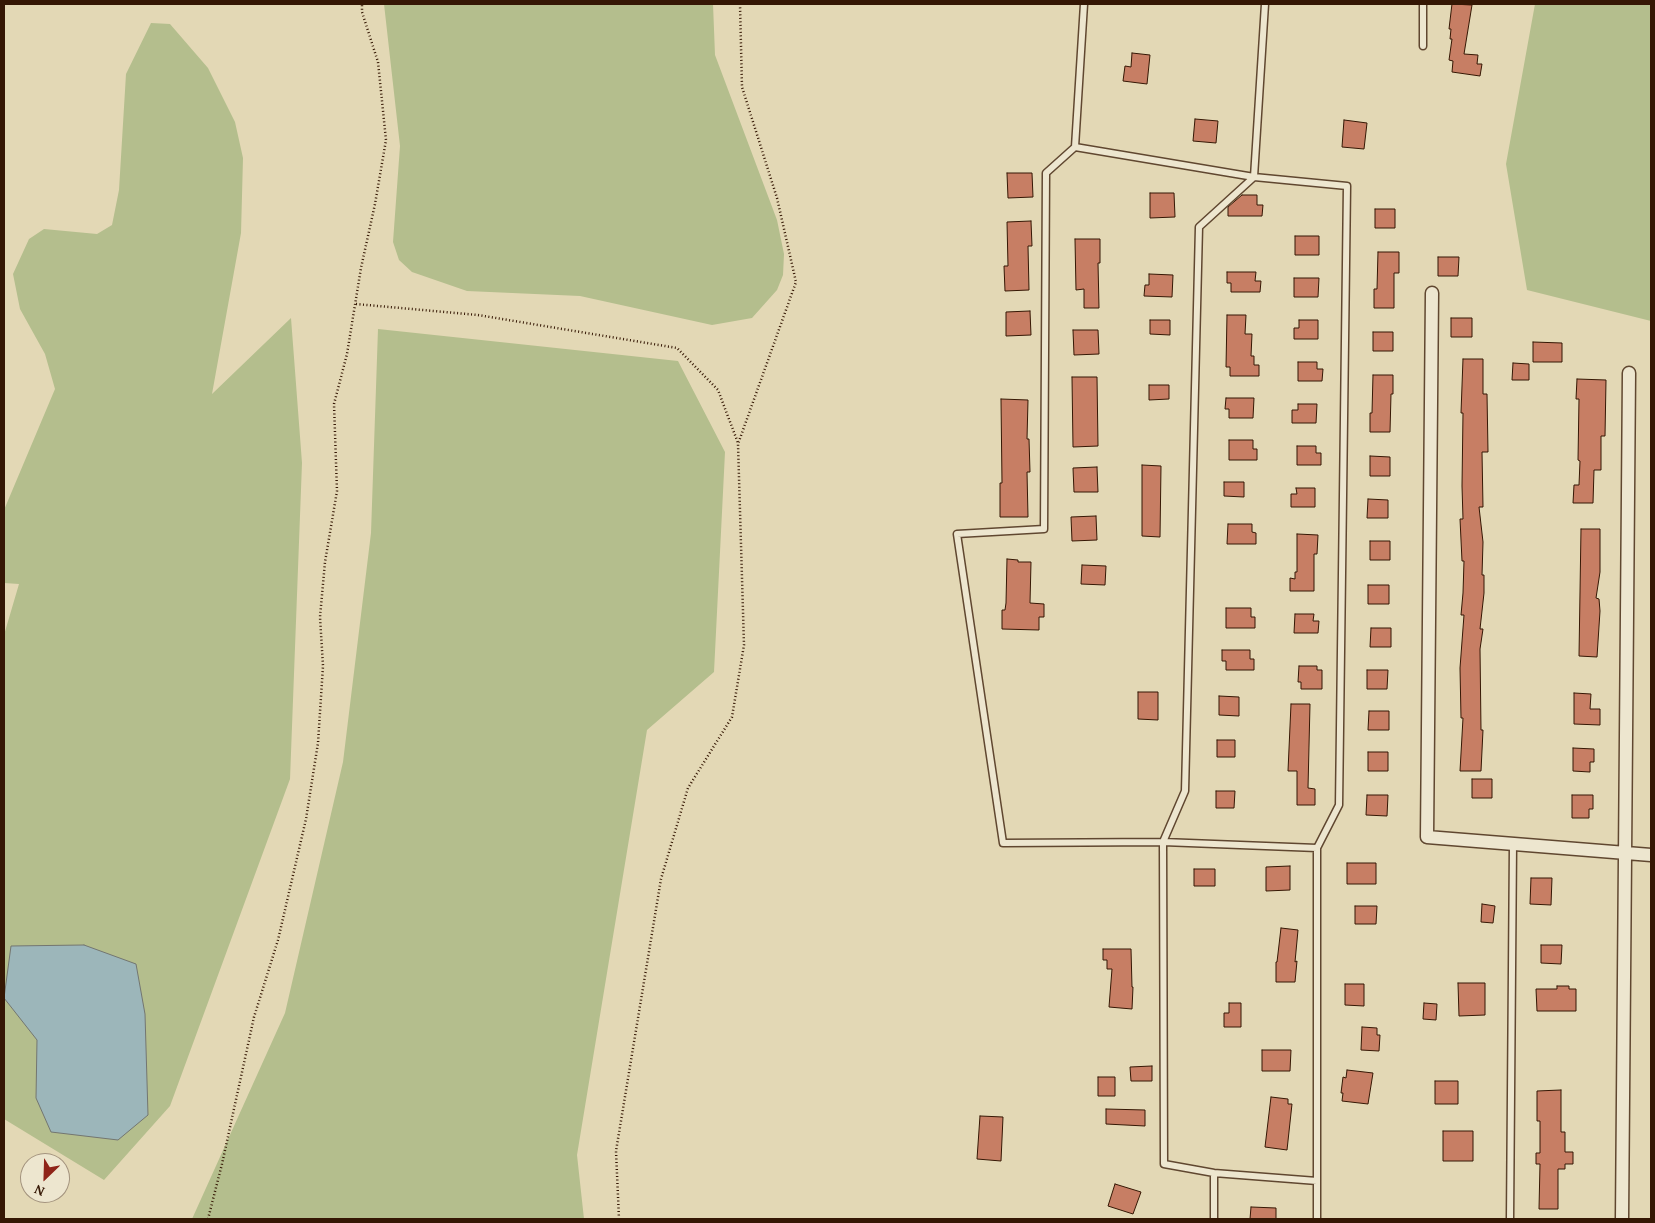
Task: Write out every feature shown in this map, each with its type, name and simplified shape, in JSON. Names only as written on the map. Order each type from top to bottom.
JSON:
[{"type":"street","points":[[1432,293],[1427,837],[1651,855]]},
{"type":"street","points":[[1622,1219],[1629,372]]},
{"type":"lane","points":[[1084,4],[1075,147],[1046,173],[1044,529],[957,534],[1003,843],[1163,842],[1317,848]]},
{"type":"lane","points":[[1265,4],[1254,177],[1199,227],[1185,791],[1163,842],[1164,1164],[1214,1173],[1317,1181]]},
{"type":"lane","points":[[1422,46],[1423,4]]},
{"type":"lane","points":[[1075,147],[1254,177],[1347,186],[1339,805],[1317,848],[1317,1219]]},
{"type":"lane","points":[[1510,1219],[1514,844]]},
{"type":"lane","points":[[1214,1173],[1214,1219]]},
{"type":"path","points":[[208,1219],[254,1017],[278,940],[306,819],[318,743],[324,666],[320,617],[325,562],[337,491],[334,404],[347,354],[361,268],[386,140],[378,62],[362,12],[362,4]]},
{"type":"path","points":[[738,444],[796,282],[777,198],[742,87],[740,4]]},
{"type":"path","points":[[356,304],[478,315],[677,348],[718,390],[738,444],[744,645],[732,716],[688,788],[661,879],[616,1151],[619,1219]]},
{"type":"green space","points":[[384,4],[713,4],[715,55],[777,220],[784,254],[783,275],[777,290],[752,318],[712,325],[580,296],[467,291],[412,272],[399,260],[393,242],[400,146]]},
{"type":"green space","points":[[1535,4],[1651,4],[1651,321],[1527,290],[1506,164]]},
{"type":"green space","points":[[151,23],[170,24],[208,68],[235,122],[243,158],[241,233],[212,394],[291,318],[302,463],[290,779],[170,1106],[104,1180],[70,1159],[70,1153],[60,1153],[4,1119],[4,635],[19,584],[4,583],[4,510],[55,389],[45,354],[20,309],[13,274],[29,239],[44,229],[97,234],[112,225],[119,190],[126,74]]},
{"type":"green space","points":[[378,329],[678,361],[725,452],[714,672],[647,730],[577,1155],[584,1219],[192,1219],[285,1013],[343,762],[371,533]]},
{"type":"water","points":[[84,945],[136,964],[145,1014],[148,1115],[118,1140],[51,1132],[36,1098],[37,1040],[4,998],[11,946]]},
{"type":"building","points":[[1452,4],[1472,5],[1464,54],[1478,55],[1477,64],[1482,64],[1480,76],[1452,72],[1453,61],[1449,60],[1452,39],[1450,39],[1451,29],[1449,29]]},
{"type":"building","points":[[1132,53],[1150,55],[1147,84],[1123,81],[1125,66],[1131,67]]},
{"type":"building","points":[[1195,119],[1218,121],[1216,143],[1193,141]]},
{"type":"building","points":[[1344,120],[1367,123],[1364,149],[1342,147]]},
{"type":"building","points":[[1007,173],[1032,173],[1033,197],[1008,198]]},
{"type":"building","points":[[1150,193],[1174,193],[1175,217],[1150,218]]},
{"type":"building","points":[[1242,195],[1257,195],[1257,205],[1263,205],[1262,216],[1228,216],[1228,207]]},
{"type":"building","points":[[1375,209],[1395,209],[1395,228],[1375,228]]},
{"type":"building","points":[[1031,221],[1032,246],[1028,246],[1029,290],[1005,291],[1004,266],[1008,266],[1007,222]]},
{"type":"building","points":[[1295,236],[1319,236],[1319,255],[1295,255]]},
{"type":"building","points":[[1075,239],[1100,239],[1100,263],[1098,263],[1099,308],[1084,308],[1084,289],[1076,290]]},
{"type":"building","points":[[1378,252],[1399,252],[1399,273],[1394,273],[1394,308],[1374,308],[1374,289],[1377,289]]},
{"type":"building","points":[[1438,257],[1459,257],[1458,276],[1438,276]]},
{"type":"building","points":[[1227,272],[1256,272],[1255,281],[1261,281],[1260,292],[1231,292],[1231,283],[1227,283]]},
{"type":"building","points":[[1149,274],[1173,275],[1172,297],[1144,296],[1145,285],[1149,285]]},
{"type":"building","points":[[1294,278],[1319,278],[1318,297],[1294,297]]},
{"type":"building","points":[[1030,311],[1031,335],[1006,336],[1006,312]]},
{"type":"building","points":[[1227,315],[1246,315],[1245,334],[1252,334],[1251,356],[1254,356],[1254,365],[1259,365],[1259,376],[1230,376],[1230,367],[1226,367]]},
{"type":"building","points":[[1451,318],[1472,318],[1472,337],[1451,337]]},
{"type":"building","points":[[1150,320],[1170,320],[1170,335],[1150,334]]},
{"type":"building","points":[[1299,320],[1318,320],[1318,339],[1294,339],[1294,328],[1299,328]]},
{"type":"building","points":[[1073,330],[1098,330],[1099,354],[1074,355]]},
{"type":"building","points":[[1373,332],[1393,332],[1393,351],[1373,351]]},
{"type":"building","points":[[1533,342],[1562,343],[1562,362],[1533,362]]},
{"type":"building","points":[[1463,359],[1483,359],[1483,394],[1487,394],[1488,452],[1482,452],[1483,507],[1479,507],[1483,542],[1482,575],[1484,575],[1480,629],[1483,629],[1480,649],[1481,730],[1483,730],[1481,771],[1460,771],[1463,718],[1461,718],[1460,668],[1464,615],[1461,615],[1464,561],[1462,561],[1460,519],[1463,519],[1463,413],[1461,413]]},
{"type":"building","points":[[1298,362],[1317,362],[1317,369],[1323,369],[1322,381],[1298,381]]},
{"type":"building","points":[[1513,363],[1529,364],[1529,380],[1512,380]]},
{"type":"building","points":[[1373,375],[1393,375],[1390,432],[1370,432]]},
{"type":"building","points":[[1072,377],[1097,377],[1098,446],[1073,447]]},
{"type":"building","points":[[1577,379],[1606,380],[1605,436],[1601,436],[1601,470],[1594,470],[1593,503],[1573,503],[1574,485],[1579,485],[1580,461],[1578,460],[1579,399],[1576,399]]},
{"type":"building","points":[[1149,385],[1169,385],[1169,399],[1149,400]]},
{"type":"building","points":[[1226,398],[1254,398],[1253,418],[1229,418],[1229,409],[1225,409]]},
{"type":"building","points":[[1001,399],[1028,400],[1027,439],[1029,439],[1030,472],[1027,472],[1028,517],[1000,517],[1000,483],[1002,483]]},
{"type":"building","points":[[1298,404],[1317,404],[1316,423],[1292,423],[1292,410],[1298,410]]},
{"type":"building","points":[[1229,440],[1253,440],[1253,449],[1257,449],[1257,460],[1229,460]]},
{"type":"building","points":[[1297,446],[1316,446],[1316,453],[1321,453],[1321,465],[1297,465]]},
{"type":"building","points":[[1370,456],[1390,457],[1390,476],[1370,476]]},
{"type":"building","points":[[1142,465],[1161,466],[1160,537],[1142,536]]},
{"type":"building","points":[[1097,467],[1098,492],[1074,492],[1073,468]]},
{"type":"building","points":[[1224,482],[1244,482],[1244,497],[1224,496]]},
{"type":"building","points":[[1296,488],[1315,488],[1315,507],[1291,507],[1291,494],[1297,494]]},
{"type":"building","points":[[1368,499],[1388,500],[1388,518],[1367,518]]},
{"type":"building","points":[[1096,516],[1097,540],[1072,541],[1071,517]]},
{"type":"building","points":[[1228,524],[1252,524],[1252,532],[1256,533],[1256,544],[1227,544]]},
{"type":"building","points":[[1581,529],[1600,529],[1600,572],[1596,598],[1599,599],[1600,611],[1597,657],[1579,656]]},
{"type":"building","points":[[1297,534],[1318,535],[1317,554],[1314,554],[1314,591],[1290,591],[1290,578],[1295,579],[1295,572],[1297,572]]},
{"type":"building","points":[[1370,541],[1390,541],[1390,560],[1370,560]]},
{"type":"building","points":[[1007,559],[1018,560],[1018,562],[1031,562],[1030,603],[1044,604],[1044,617],[1039,617],[1039,630],[1002,629],[1002,610],[1005,610],[1006,603]]},
{"type":"building","points":[[1082,565],[1106,566],[1105,585],[1081,584]]},
{"type":"building","points":[[1368,585],[1389,585],[1389,604],[1368,604]]},
{"type":"building","points":[[1226,608],[1251,608],[1251,617],[1255,617],[1255,628],[1226,628]]},
{"type":"building","points":[[1295,614],[1314,614],[1313,621],[1319,621],[1318,633],[1294,633]]},
{"type":"building","points":[[1371,628],[1391,628],[1391,647],[1370,647]]},
{"type":"building","points":[[1222,650],[1250,650],[1250,659],[1254,659],[1254,670],[1226,670],[1226,661],[1222,661]]},
{"type":"building","points":[[1299,666],[1317,666],[1317,670],[1322,670],[1322,689],[1301,689],[1301,682],[1298,682]]},
{"type":"building","points":[[1367,670],[1388,670],[1387,689],[1367,689]]},
{"type":"building","points":[[1138,692],[1158,692],[1158,720],[1138,719]]},
{"type":"building","points":[[1574,693],[1591,694],[1590,709],[1600,709],[1600,725],[1574,724]]},
{"type":"building","points":[[1219,696],[1239,697],[1239,716],[1219,715]]},
{"type":"building","points":[[1291,704],[1310,704],[1308,788],[1315,789],[1315,805],[1297,805],[1297,771],[1288,771]]},
{"type":"building","points":[[1369,711],[1389,711],[1389,730],[1368,730]]},
{"type":"building","points":[[1217,740],[1235,740],[1235,757],[1217,757]]},
{"type":"building","points":[[1573,748],[1594,749],[1594,762],[1590,762],[1590,772],[1573,771]]},
{"type":"building","points":[[1368,752],[1388,752],[1388,771],[1368,771]]},
{"type":"building","points":[[1472,779],[1492,779],[1492,798],[1472,798]]},
{"type":"building","points":[[1216,791],[1235,791],[1234,808],[1216,808]]},
{"type":"building","points":[[1367,795],[1388,795],[1387,816],[1366,815]]},
{"type":"building","points":[[1572,795],[1593,795],[1593,809],[1589,809],[1589,818],[1572,818]]},
{"type":"building","points":[[1347,863],[1376,863],[1376,884],[1347,884]]},
{"type":"building","points":[[1290,866],[1290,890],[1266,891],[1266,867]]},
{"type":"building","points":[[1194,869],[1215,869],[1215,886],[1194,886]]},
{"type":"building","points":[[1531,878],[1552,878],[1551,905],[1530,904]]},
{"type":"building","points":[[1482,904],[1495,906],[1493,923],[1481,922]]},
{"type":"building","points":[[1355,906],[1377,906],[1376,924],[1355,924]]},
{"type":"building","points":[[1281,928],[1298,930],[1295,982],[1276,982],[1276,962]]},
{"type":"building","points":[[1541,945],[1562,945],[1561,964],[1541,963]]},
{"type":"building","points":[[1103,949],[1131,949],[1132,1009],[1109,1007],[1112,969],[1107,969],[1107,960],[1103,960]]},
{"type":"building","points":[[1458,983],[1485,983],[1485,1015],[1459,1016]]},
{"type":"building","points":[[1345,984],[1364,984],[1364,1006],[1345,1005]]},
{"type":"building","points":[[1557,986],[1569,986],[1569,989],[1576,989],[1576,1011],[1537,1011],[1536,989],[1557,989]]},
{"type":"building","points":[[1229,1003],[1241,1003],[1241,1027],[1224,1027],[1224,1013],[1229,1013]]},
{"type":"building","points":[[1424,1003],[1437,1004],[1436,1020],[1423,1019]]},
{"type":"building","points":[[1362,1027],[1377,1028],[1377,1035],[1380,1035],[1379,1051],[1361,1050]]},
{"type":"building","points":[[1262,1050],[1291,1050],[1290,1071],[1262,1071]]},
{"type":"building","points":[[1152,1066],[1152,1081],[1131,1081],[1130,1067]]},
{"type":"building","points":[[1347,1070],[1373,1073],[1368,1104],[1342,1101],[1343,1077],[1346,1078]]},
{"type":"building","points":[[1098,1077],[1115,1077],[1115,1096],[1098,1096]]},
{"type":"building","points":[[1435,1081],[1458,1081],[1458,1104],[1435,1104]]},
{"type":"building","points":[[1561,1090],[1561,1132],[1565,1132],[1565,1152],[1573,1152],[1573,1164],[1565,1164],[1565,1169],[1558,1169],[1558,1209],[1539,1209],[1540,1164],[1536,1164],[1536,1153],[1540,1153],[1540,1121],[1537,1121],[1537,1091]]},
{"type":"building","points":[[1271,1097],[1288,1099],[1288,1104],[1292,1104],[1287,1150],[1265,1147]]},
{"type":"building","points":[[1106,1109],[1145,1110],[1145,1126],[1106,1124]]},
{"type":"building","points":[[980,1116],[1003,1117],[1001,1161],[977,1159]]},
{"type":"building","points":[[1443,1131],[1473,1131],[1473,1161],[1443,1161]]},
{"type":"building","points":[[1115,1184],[1141,1192],[1133,1214],[1108,1206]]},
{"type":"building","points":[[1251,1207],[1276,1208],[1276,1219],[1250,1219]]}]
